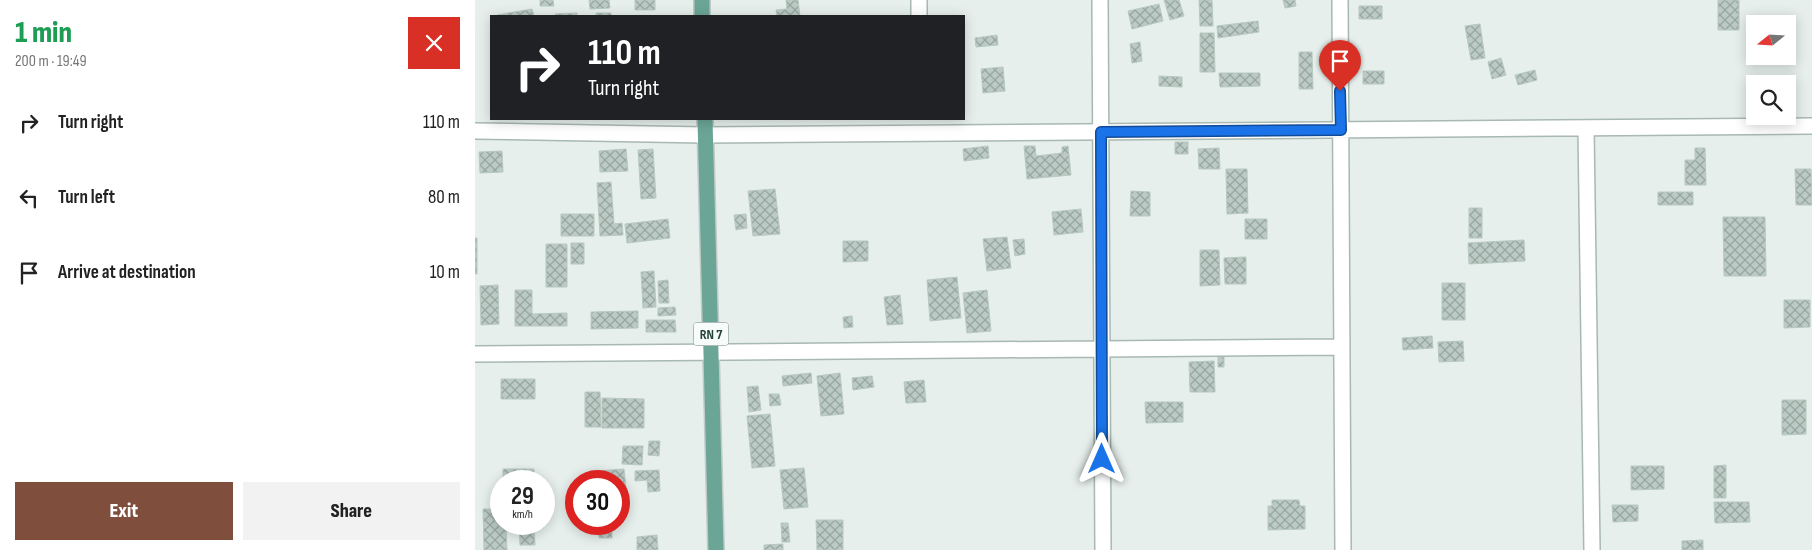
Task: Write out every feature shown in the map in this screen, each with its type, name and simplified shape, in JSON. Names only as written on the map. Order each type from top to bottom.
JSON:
[{"type":"main road","points":[[702,0],[702,15]]},
{"type":"main road","name":"RN 7","points":[[705,120],[716,550]]},
{"type":"street","points":[[919,0],[919,15]]},
{"type":"street","points":[[1100,0],[1103,550]]},
{"type":"street","points":[[1340,0],[1343,550]]},
{"type":"street","points":[[475,131],[705,135],[920,126],[1101,132],[1812,126]]},
{"type":"street","points":[[1586,128],[1592,550]]},
{"type":"street","points":[[475,354],[1342,347]]},
{"type":"building","points":[[540,0],[553,0],[554,6],[540,6]]},
{"type":"building","points":[[589,0],[609,0],[610,8],[590,9]]},
{"type":"building","points":[[635,0],[655,0],[655,10],[635,10]]},
{"type":"building","points":[[786,0],[798,0],[800,15],[777,15],[776,10],[787,9]]},
{"type":"building","points":[[1164,0],[1179,0],[1184,16],[1170,20]]},
{"type":"building","points":[[1199,0],[1212,0],[1213,26],[1200,26]]},
{"type":"building","points":[[1283,0],[1295,0],[1296,6],[1285,8]]},
{"type":"building","points":[[1718,0],[1739,0],[1739,30],[1718,30]]},
{"type":"building","points":[[1159,4],[1163,21],[1132,29],[1128,11]]},
{"type":"building","points":[[1359,6],[1382,6],[1382,19],[1359,19]]},
{"type":"building","points":[[532,9],[534,15],[497,15]]},
{"type":"building","points":[[577,13],[577,15],[555,15]]},
{"type":"building","points":[[596,13],[611,13],[611,15],[596,15]]},
{"type":"building","points":[[1258,21],[1259,32],[1218,38],[1217,26]]},
{"type":"building","points":[[1480,24],[1485,58],[1471,60],[1465,26]]},
{"type":"building","points":[[1200,33],[1214,33],[1215,72],[1200,72]]},
{"type":"building","points":[[997,35],[998,45],[976,47],[975,38]]},
{"type":"building","points":[[1140,42],[1142,61],[1132,63],[1130,44]]},
{"type":"building","points":[[1299,52],[1312,52],[1313,89],[1299,89]]},
{"type":"building","points":[[1501,58],[1506,75],[1492,79],[1488,62]]},
{"type":"building","points":[[1003,67],[1005,91],[983,93],[981,69]]},
{"type":"building","points":[[1535,70],[1537,80],[1518,85],[1515,75]]},
{"type":"building","points":[[1363,71],[1384,71],[1384,84],[1363,84]]},
{"type":"building","points":[[1219,73],[1260,73],[1260,86],[1220,87]]},
{"type":"building","points":[[1159,76],[1182,77],[1182,87],[1159,86]]},
{"type":"building","points":[[1175,142],[1188,142],[1188,154],[1175,154]]},
{"type":"building","points":[[988,146],[989,158],[964,161],[963,149]]},
{"type":"building","points":[[1024,146],[1035,146],[1036,156],[1062,153],[1062,147],[1068,146],[1071,175],[1027,179]]},
{"type":"building","points":[[1219,148],[1220,169],[1199,169],[1198,149]]},
{"type":"building","points":[[1695,148],[1705,148],[1706,185],[1685,185],[1685,160],[1695,160]]},
{"type":"building","points":[[626,149],[628,171],[600,172],[599,151]]},
{"type":"building","points":[[653,149],[656,198],[641,199],[638,150]]},
{"type":"building","points":[[502,151],[503,172],[480,173],[479,152]]},
{"type":"building","points":[[1226,169],[1247,169],[1248,213],[1227,214]]},
{"type":"building","points":[[1795,169],[1811,169],[1812,205],[1796,205]]},
{"type":"building","points":[[611,182],[614,224],[622,223],[623,235],[600,236],[597,183]]},
{"type":"building","points":[[775,189],[780,234],[753,236],[748,191]]},
{"type":"building","points":[[1131,191],[1150,192],[1150,216],[1130,216]]},
{"type":"building","points":[[1658,192],[1693,192],[1693,205],[1658,205]]},
{"type":"building","points":[[1469,208],[1482,208],[1482,238],[1469,238]]},
{"type":"building","points":[[1081,209],[1083,232],[1054,235],[1052,212]]},
{"type":"building","points":[[561,214],[594,214],[594,236],[561,236]]},
{"type":"building","points":[[746,214],[747,228],[736,230],[734,215]]},
{"type":"building","points":[[1723,217],[1765,217],[1766,276],[1724,276]]},
{"type":"building","points":[[668,219],[670,238],[627,243],[625,224]]},
{"type":"building","points":[[1245,219],[1267,219],[1267,239],[1245,239]]},
{"type":"building","points":[[1007,237],[1011,268],[987,271],[983,239]]},
{"type":"building","points":[[475,238],[477,238],[477,274],[475,274]]},
{"type":"building","points":[[1024,239],[1025,254],[1015,256],[1013,240]]},
{"type":"building","points":[[1524,240],[1525,261],[1469,264],[1468,243]]},
{"type":"building","points":[[843,241],[868,241],[868,261],[843,262]]},
{"type":"building","points":[[571,243],[584,243],[584,264],[571,264]]},
{"type":"building","points":[[546,244],[567,244],[567,287],[546,287]]},
{"type":"building","points":[[1200,250],[1219,250],[1220,285],[1200,286]]},
{"type":"building","points":[[1246,257],[1246,284],[1225,284],[1224,258]]},
{"type":"building","points":[[654,271],[656,307],[643,308],[641,272]]},
{"type":"building","points":[[957,277],[961,318],[930,321],[927,280]]},
{"type":"building","points":[[668,280],[669,303],[659,303],[658,281]]},
{"type":"building","points":[[1442,283],[1465,283],[1465,320],[1442,320]]},
{"type":"building","points":[[498,285],[499,324],[481,325],[480,286]]},
{"type":"building","points":[[515,290],[532,290],[532,314],[567,313],[567,326],[515,326]]},
{"type":"building","points":[[987,290],[991,331],[967,333],[963,293]]},
{"type":"building","points":[[900,295],[903,324],[887,325],[884,297]]},
{"type":"building","points":[[1784,300],[1810,300],[1810,327],[1784,328]]},
{"type":"building","points":[[675,307],[676,315],[658,316],[658,308]]},
{"type":"building","points":[[638,311],[638,328],[591,329],[591,312]]},
{"type":"building","points":[[852,316],[853,327],[844,328],[843,317]]},
{"type":"building","points":[[646,320],[675,320],[676,332],[646,332]]},
{"type":"building","points":[[1432,336],[1433,348],[1403,350],[1402,338]]},
{"type":"building","points":[[1463,341],[1464,361],[1439,362],[1438,342]]},
{"type":"building","points":[[1218,357],[1224,357],[1224,367],[1218,367]]},
{"type":"building","points":[[1214,361],[1215,392],[1190,392],[1189,362]]},
{"type":"building","points":[[811,373],[812,383],[783,386],[782,376]]},
{"type":"building","points":[[840,373],[844,414],[821,416],[817,376]]},
{"type":"building","points":[[872,376],[874,387],[853,390],[852,378]]},
{"type":"building","points":[[501,379],[535,379],[535,399],[501,399]]},
{"type":"building","points":[[924,380],[926,402],[906,403],[904,382]]},
{"type":"building","points":[[758,386],[761,410],[749,412],[747,387]]},
{"type":"building","points":[[585,392],[600,392],[601,427],[585,427]]},
{"type":"building","points":[[769,394],[779,394],[781,405],[770,406]]},
{"type":"building","points":[[602,398],[644,399],[644,428],[602,428]]},
{"type":"building","points":[[1782,400],[1806,400],[1806,434],[1782,435]]},
{"type":"building","points":[[1145,402],[1183,402],[1183,422],[1146,423]]},
{"type":"building","points":[[770,414],[775,466],[752,468],[747,416]]},
{"type":"building","points":[[649,441],[660,441],[659,456],[648,455]]},
{"type":"building","points":[[623,446],[643,446],[642,465],[622,464]]},
{"type":"building","points":[[1726,465],[1726,498],[1714,498],[1714,466]]},
{"type":"building","points":[[1631,466],[1664,466],[1664,489],[1631,490]]},
{"type":"building","points":[[804,468],[808,507],[784,509],[780,470]]},
{"type":"building","points":[[503,469],[534,469],[534,470]]},
{"type":"building","points":[[659,470],[660,491],[648,492],[647,480],[635,481],[635,471]]},
{"type":"building","points":[[1272,500],[1299,500],[1300,506],[1305,506],[1305,529],[1268,530],[1268,506],[1272,506]]},
{"type":"building","points":[[1714,502],[1749,502],[1750,522],[1715,523]]},
{"type":"building","points":[[1612,505],[1638,505],[1638,521],[1613,522]]},
{"type":"building","points":[[483,509],[490,509],[490,535],[506,535],[507,550],[484,550]]},
{"type":"building","points":[[816,520],[843,520],[843,550],[817,550]]},
{"type":"building","points":[[781,523],[788,523],[790,542],[782,542]]},
{"type":"building","points":[[520,535],[535,535],[535,545],[520,545]]},
{"type":"building","points":[[599,535],[612,535],[612,538],[599,538]]},
{"type":"building","points":[[657,535],[658,550],[637,550],[637,537]]},
{"type":"building","points":[[1703,540],[1703,550],[1682,550],[1682,541]]},
{"type":"building","points":[[783,544],[783,550],[764,550],[764,545]]},
{"type":"route","points":[[1102,459],[1101,132],[1341,130],[1340,91]]}]
